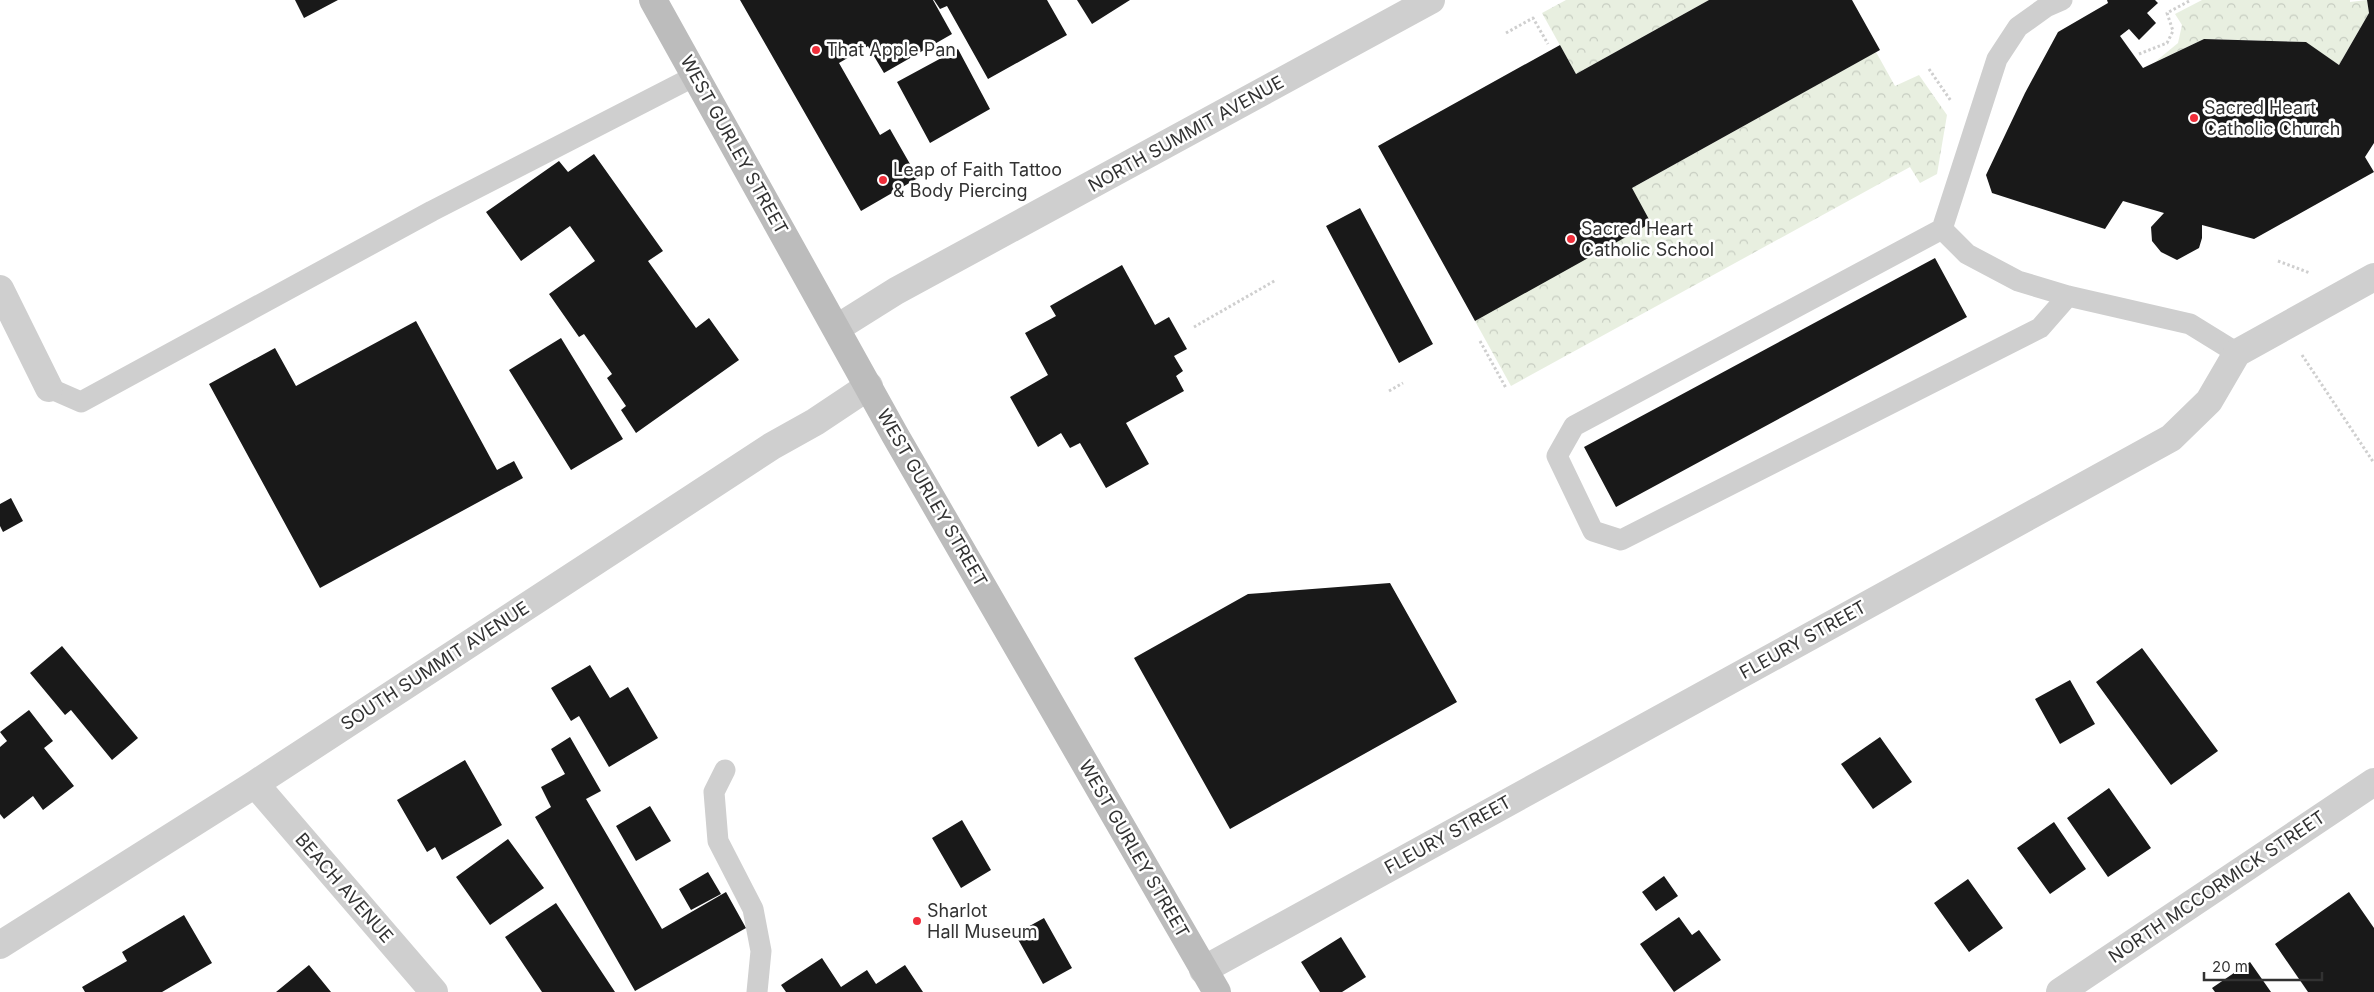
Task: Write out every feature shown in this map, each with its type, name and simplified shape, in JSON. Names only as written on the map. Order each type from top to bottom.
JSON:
[{"type":"main road","name":"WEST GURLEY STREET","points":[[653,0],[868,386],[1210,981]]},
{"type":"street","name":"NORTH SUMMIT AVENUE","points":[[837,328],[896,290],[1431,0]]},
{"type":"street","points":[[2237,353],[2374,278]]},
{"type":"street","points":[[0,289],[49,388]]},
{"type":"street","name":"FLEURY STREET","points":[[1210,981],[2171,438],[2209,400],[2237,353]]},
{"type":"street","name":"SOUTH SUMMIT AVENUE","points":[[0,945],[255,784],[772,446],[815,422],[868,386]]},
{"type":"street","name":"NORTH MCCORMICK STREET","points":[[2060,992],[2374,782]]},
{"type":"street","name":"BEACH AVENUE","points":[[255,784],[434,992]]},
{"type":"lane","points":[[2062,0],[2046,7],[2018,27],[1996,59],[1942,228],[1574,426],[1557,456],[1593,530],[1621,540],[2040,328],[2068,296]]},
{"type":"lane","points":[[49,388],[82,402],[432,211],[695,76]]},
{"type":"lane","points":[[1942,228],[1967,254],[2018,281],[2068,296],[2190,324],[2237,353]]},
{"type":"lane","points":[[725,770],[714,792],[718,841],[754,909],[761,951],[757,992]]},
{"type":"path","points":[[2139,54],[2167,43],[2173,31],[2167,13],[2191,0]]},
{"type":"path","points":[[1506,33],[1534,18],[1548,44]]},
{"type":"path","points":[[1929,69],[1951,102]]},
{"type":"path","points":[[2278,261],[2315,275]]},
{"type":"path","points":[[1194,327],[1276,280]]},
{"type":"path","points":[[1480,341],[1506,388]]},
{"type":"path","points":[[2301,354],[2374,463]]},
{"type":"path","points":[[1389,391],[1403,383]]},
{"type":"green space","points":[[1566,0],[1709,0],[1576,74],[1542,13]]},
{"type":"green space","points":[[2202,0],[2350,0],[2350,2],[2367,0],[2369,13],[2339,65],[2305,42],[2204,39],[2155,62],[2178,43],[2182,25],[2175,14]]},
{"type":"green space","points":[[1876,52],[1895,86],[1919,75],[1947,115],[1937,174],[1920,183],[1910,167],[1511,386],[1475,321],[1632,188]]},
{"type":"building","points":[[295,0],[338,0],[304,18]]},
{"type":"building","points":[[740,0],[933,0],[952,34],[884,73],[868,46],[839,63],[880,135],[890,129],[918,178],[861,211]]},
{"type":"building","points":[[934,0],[1047,0],[1067,35],[988,79],[947,6],[940,9]]},
{"type":"building","points":[[1077,0],[1130,0],[1092,24]]},
{"type":"building","points":[[1709,0],[1852,0],[1880,50],[1632,188],[1651,223],[1475,321],[1378,146],[1560,45],[1576,74]]},
{"type":"building","name":"Sacred Heart Catholic Church","points":[[2107,0],[2155,0],[2158,3],[2147,13],[2156,23],[2139,40],[2129,29],[2120,36],[2143,68],[2204,39],[2306,42],[2339,65],[2369,13],[2367,0],[2374,0],[2374,143],[2365,157],[2374,172],[2254,239],[2202,225],[2202,238],[2199,248],[2177,260],[2161,252],[2152,241],[2151,227],[2164,213],[2123,201],[2105,229],[1992,193],[1986,175],[2025,93],[2058,32],[2108,3]]},
{"type":"building","points":[[958,49],[990,109],[930,143],[897,82]]},
{"type":"building","points":[[594,154],[663,251],[648,261],[696,328],[709,318],[739,360],[636,433],[621,410],[626,406],[607,378],[612,374],[584,334],[579,337],[549,294],[595,261],[570,226],[521,261],[486,212],[559,161],[568,172]]},
{"type":"building","points":[[1360,208],[1433,344],[1399,363],[1326,226]]},
{"type":"building","points":[[1935,258],[1967,317],[1616,507],[1584,447]]},
{"type":"building","points":[[1122,265],[1155,325],[1169,317],[1187,349],[1174,356],[1183,371],[1176,376],[1184,391],[1126,423],[1149,464],[1106,488],[1080,443],[1070,448],[1061,433],[1038,447],[1010,397],[1048,375],[1025,333],[1056,316],[1050,306]]},
{"type":"building","points":[[416,321],[497,470],[514,461],[523,478],[320,588],[209,384],[275,348],[296,386]]},
{"type":"building","points":[[561,338],[623,439],[571,470],[509,370]]},
{"type":"building","points":[[11,498],[23,521],[3,532],[0,526],[0,504]]},
{"type":"building","points":[[1390,583],[1457,702],[1230,829],[1134,658],[1248,594]]},
{"type":"building","points":[[62,646],[138,738],[112,760],[71,710],[65,715],[30,673]]},
{"type":"building","points":[[2142,648],[2218,751],[2171,785],[2096,682]]},
{"type":"building","points":[[590,665],[610,698],[628,687],[658,738],[609,767],[579,716],[571,721],[551,688]]},
{"type":"building","points":[[2070,680],[2095,724],[2060,744],[2035,699]]},
{"type":"building","points":[[29,710],[53,741],[44,748],[74,786],[43,810],[33,796],[4,819],[0,814],[0,747],[7,741],[0,732]]},
{"type":"building","points":[[570,737],[601,791],[586,799],[662,929],[726,892],[746,928],[635,991],[535,817],[551,807],[541,787],[565,774],[551,749]]},
{"type":"building","points":[[1880,737],[1912,782],[1873,809],[1841,764]]},
{"type":"building","points":[[465,760],[502,825],[442,860],[435,847],[427,852],[397,800]]},
{"type":"building","points":[[2109,788],[2151,848],[2108,877],[2067,818]]},
{"type":"building","points":[[650,806],[671,841],[636,861],[616,826]]},
{"type":"building","points":[[962,820],[991,870],[961,888],[932,838]]},
{"type":"building","points":[[2054,822],[2086,869],[2050,894],[2017,848]]},
{"type":"building","points":[[508,839],[544,888],[490,925],[456,877]]},
{"type":"building","points":[[708,872],[721,894],[691,910],[679,889]]},
{"type":"building","points":[[1664,876],[1678,896],[1656,911],[1642,892]]},
{"type":"building","points":[[1968,879],[2003,928],[1969,952],[1934,903]]},
{"type":"building","points":[[2349,892],[2374,928],[2374,992],[2308,992],[2275,944]]},
{"type":"building","points":[[556,903],[615,992],[542,992],[505,937]]},
{"type":"building","points":[[184,915],[212,963],[162,992],[85,992],[82,987],[127,961],[122,952]]},
{"type":"building","points":[[1679,917],[1692,935],[1699,930],[1721,960],[1674,992],[1640,944]]},
{"type":"building","points":[[1044,918],[1072,968],[1043,984],[1015,934]]},
{"type":"building","points":[[1341,937],[1366,977],[1342,992],[1320,992],[1301,962]]},
{"type":"building","points":[[822,958],[841,987],[867,970],[876,984],[905,965],[923,992],[786,992],[781,985]]},
{"type":"building","points":[[2250,962],[2271,992],[2215,992],[2212,988]]},
{"type":"building","points":[[309,965],[331,992],[276,992]]},
{"type":"place","name":"That Apple Pan","points":[[816,50]]},
{"type":"place","name":"Sacred Heart Catholic Church","points":[[2194,118]]},
{"type":"place","name":"Leap of Faith Tattoo & Body Piercing","points":[[883,180]]},
{"type":"place","name":"Sacred Heart Catholic School","points":[[1571,239]]},
{"type":"place","name":"Sharlot Hall Museum","points":[[917,921]]}]
